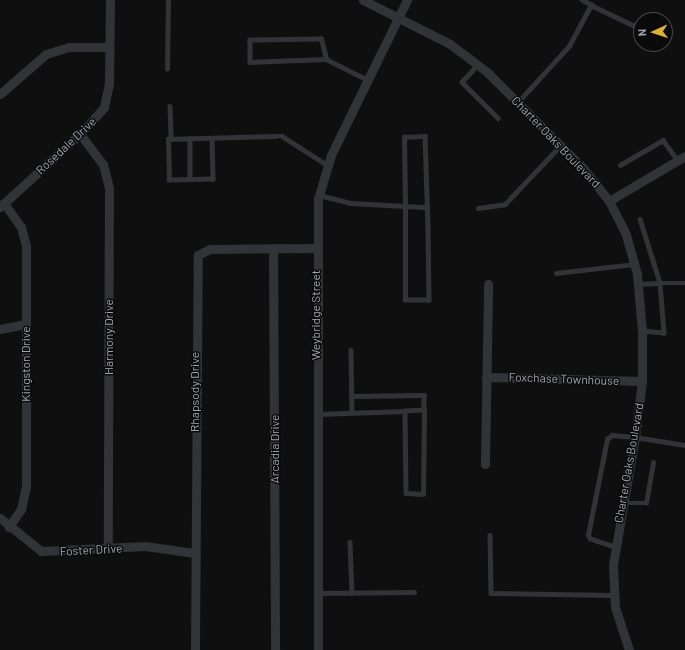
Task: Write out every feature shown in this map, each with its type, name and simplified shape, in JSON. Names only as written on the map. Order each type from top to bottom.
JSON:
[{"type":"street","name":"Rosedale Drive","points":[[2,205],[80,134],[107,100],[110,0]]},
{"type":"street","name":"Charter Oaks Boulevard","points":[[363,0],[397,19],[450,44],[479,65],[561,145],[609,201],[626,235],[635,264],[639,284],[642,331],[642,381],[635,437],[615,546],[614,595],[629,650]]},
{"type":"street","name":"Weybridge Street","points":[[318,650],[316,248],[319,195],[327,165],[407,0]]},
{"type":"street","points":[[0,94],[46,54],[69,47],[109,47]]},
{"type":"street","name":"Harmony Drive","points":[[80,134],[103,164],[109,188],[108,549]]},
{"type":"street","points":[[609,201],[681,158]]},
{"type":"street","name":"Kingston Drive","points":[[2,205],[25,239],[26,486],[22,509],[9,527]]},
{"type":"street","name":"Rhapsody Drive","points":[[195,650],[194,553],[198,255],[210,248],[316,248]]},
{"type":"street","name":"Arcadia Drive","points":[[273,248],[275,650]]},
{"type":"street","points":[[485,464],[488,284]]},
{"type":"street","points":[[0,329],[26,324]]},
{"type":"street","name":"Foxchase Townhouse","points":[[486,377],[642,381]]},
{"type":"street","name":"Foster Drive","points":[[0,518],[9,527],[41,551],[108,549],[145,546],[194,553]]},
{"type":"lane","points":[[167,69],[168,0]]},
{"type":"lane","points":[[582,0],[633,25]]},
{"type":"lane","points":[[518,102],[568,46],[591,5]]},
{"type":"lane","points":[[326,59],[321,39],[250,40],[250,62],[326,59],[368,80]]},
{"type":"lane","points":[[479,65],[462,82],[498,118]]},
{"type":"lane","points":[[170,106],[171,139],[169,180],[213,179],[212,138]]},
{"type":"lane","points":[[171,139],[282,136],[327,165]]},
{"type":"lane","points":[[425,136],[429,300],[405,300],[405,206],[404,137],[425,136]]},
{"type":"lane","points":[[190,138],[190,179]]},
{"type":"lane","points":[[620,165],[663,140],[681,158]]},
{"type":"lane","points":[[478,208],[505,204],[561,145]]},
{"type":"lane","points":[[319,195],[350,204],[427,207]]},
{"type":"lane","points":[[640,220],[660,283],[664,333],[642,331]]},
{"type":"lane","points":[[556,273],[635,264]]},
{"type":"lane","points":[[639,284],[685,283]]},
{"type":"lane","points":[[351,350],[352,412]]},
{"type":"lane","points":[[352,396],[424,395],[423,494],[406,493],[405,411]]},
{"type":"lane","points":[[316,414],[424,410]]},
{"type":"lane","points":[[615,546],[590,539],[589,525],[607,439],[612,435],[685,445]]},
{"type":"lane","points":[[623,503],[646,503],[653,463]]},
{"type":"lane","points":[[490,535],[491,593],[614,595]]},
{"type":"lane","points":[[350,542],[352,593]]},
{"type":"lane","points":[[318,593],[414,592]]}]
